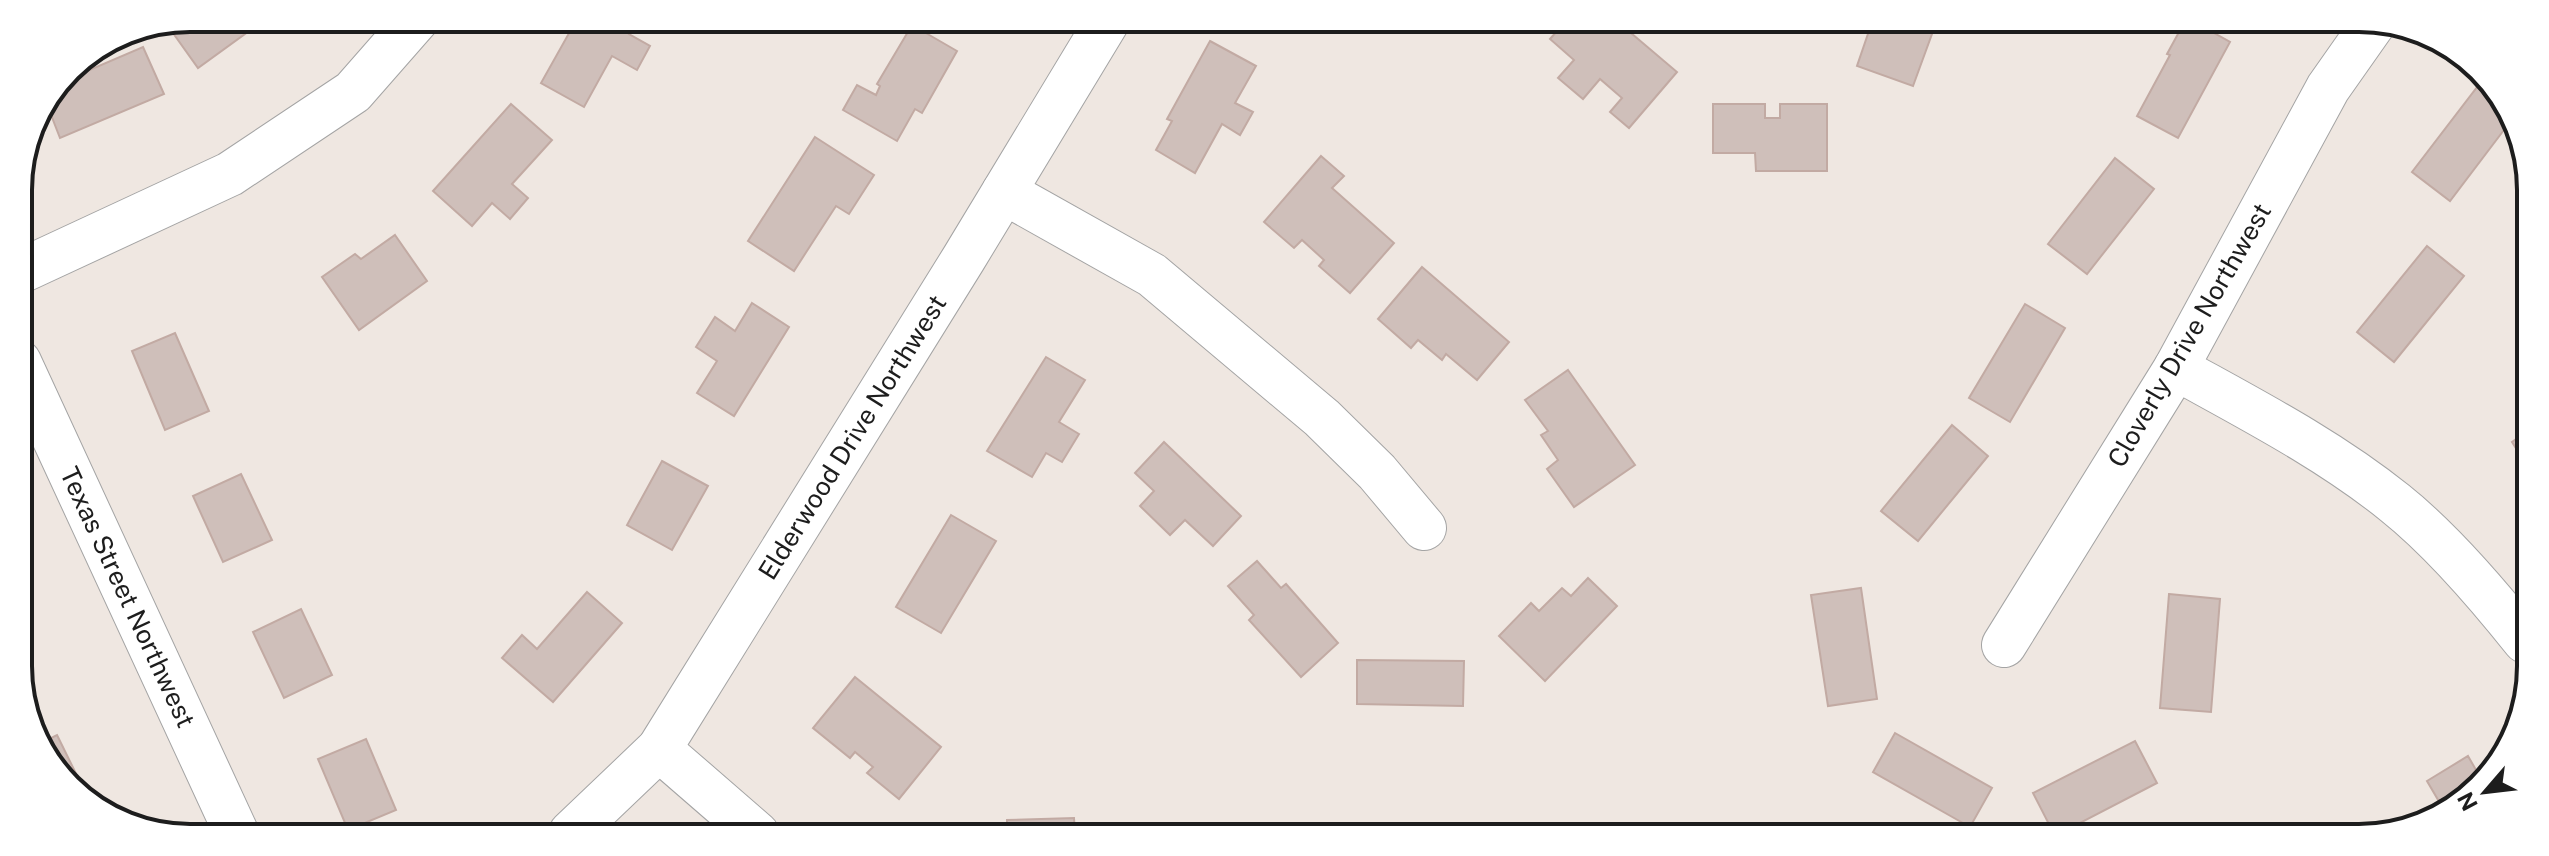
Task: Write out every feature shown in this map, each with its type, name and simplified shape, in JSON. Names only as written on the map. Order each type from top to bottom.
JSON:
[{"type":"street","points":[[32,266],[230,174],[353,92],[406,32]]},
{"type":"street","name":"Elderwood Drive Northwest","points":[[580,824],[659,749],[1101,32]]},
{"type":"street","name":"Cloverly Drive Northwest","points":[[2004,645],[2176,368],[2328,88],[2367,32]]},
{"type":"street","points":[[1004,192],[1152,275],[1322,418],[1377,472],[1424,528]]},
{"type":"street","points":[[2176,368],[2340,463],[2395,503],[2423,528],[2517,632]]},
{"type":"street","name":"Texas Street Northwest","points":[[32,390],[232,824]]},
{"type":"street","points":[[659,749],[745,824]]},
{"type":"building","points":[[248,32],[198,68],[173,33]]},
{"type":"building","points":[[570,32],[630,32],[650,46],[637,70],[612,56],[584,107],[541,83]]},
{"type":"building","points":[[908,32],[924,32],[957,51],[922,113],[915,109],[897,141],[843,110],[857,85],[876,95],[880,86],[877,84]]},
{"type":"building","points":[[1556,32],[1630,32],[1677,72],[1629,128],[1610,112],[1622,98],[1600,79],[1583,99],[1558,78],[1574,60],[1550,39]]},
{"type":"building","points":[[1869,32],[1933,32],[1913,86],[1857,66]]},
{"type":"building","points":[[2179,32],[2212,32],[2230,42],[2178,138],[2137,116],[2170,55],[2167,54]]},
{"type":"building","points":[[1210,41],[1256,66],[1235,103],[1253,112],[1240,135],[1222,124],[1195,173],[1156,150],[1172,121],[1167,119]]},
{"type":"building","points":[[143,47],[164,94],[60,138],[51,115],[85,72]]},
{"type":"building","points":[[2478,86],[2505,129],[2450,201],[2412,172]]},
{"type":"building","points":[[511,104],[552,140],[512,184],[528,198],[510,219],[492,203],[472,226],[433,191]]},
{"type":"building","points":[[1713,104],[1765,104],[1765,118],[1780,118],[1780,104],[1827,104],[1827,171],[1756,171],[1755,153],[1713,153]]},
{"type":"building","points":[[815,137],[874,175],[849,214],[836,206],[794,271],[748,241]]},
{"type":"building","points":[[1321,156],[1344,176],[1332,188],[1394,243],[1350,293],[1319,266],[1324,260],[1302,240],[1294,248],[1264,222]]},
{"type":"building","points":[[2115,158],[2154,189],[2087,274],[2048,244]]},
{"type":"building","points":[[395,235],[427,281],[359,330],[322,277],[355,254],[361,259]]},
{"type":"building","points":[[2427,246],[2464,276],[2394,362],[2357,332]]},
{"type":"building","points":[[1422,267],[1509,342],[1477,380],[1446,354],[1442,360],[1418,340],[1411,348],[1378,319]]},
{"type":"building","points":[[752,303],[789,327],[734,416],[697,393],[717,361],[696,347],[715,317],[735,331]]},
{"type":"building","points":[[2025,304],[2065,328],[2010,422],[1969,398]]},
{"type":"building","points":[[175,333],[209,411],[165,430],[132,351]]},
{"type":"building","points":[[1046,357],[1085,380],[1059,422],[1079,434],[1062,462],[1046,453],[1032,477],[987,451]]},
{"type":"building","points":[[1568,370],[1635,465],[1574,507],[1547,469],[1558,460],[1541,435],[1548,431],[1525,400]]},
{"type":"building","points":[[1952,425],[1988,456],[1918,541],[1881,511]]},
{"type":"building","points":[[1164,442],[1241,516],[1213,546],[1185,520],[1170,535],[1140,506],[1154,491],[1135,473]]},
{"type":"building","points":[[662,461],[708,486],[672,550],[627,525]]},
{"type":"building","points":[[241,474],[272,540],[223,562],[193,496]]},
{"type":"building","points":[[951,515],[996,541],[941,633],[896,607]]},
{"type":"building","points":[[1257,561],[1281,588],[1286,584],[1338,643],[1301,677],[1249,620],[1254,615],[1228,586]]},
{"type":"building","points":[[1588,578],[1617,606],[1545,681],[1499,636],[1531,603],[1539,611],[1562,588],[1571,596]]},
{"type":"building","points":[[1861,588],[1877,699],[1828,706],[1811,595]]},
{"type":"building","points":[[587,592],[622,623],[553,702],[502,658],[522,635],[537,649]]},
{"type":"building","points":[[2169,594],[2220,599],[2211,712],[2160,708]]},
{"type":"building","points":[[301,609],[332,675],[284,698],[253,632]]},
{"type":"building","points":[[1357,660],[1464,661],[1463,706],[1357,704]]},
{"type":"building","points":[[855,677],[941,747],[899,799],[867,773],[873,767],[855,752],[850,758],[813,728]]},
{"type":"building","points":[[1895,733],[1992,788],[1972,824],[1965,824],[1873,772]]},
{"type":"building","points":[[57,735],[78,778],[59,754],[50,739]]},
{"type":"building","points":[[366,739],[396,810],[362,824],[345,824],[318,759]]},
{"type":"building","points":[[2135,741],[2157,783],[2078,824],[2049,824],[2033,793]]},
{"type":"building","points":[[2445,770],[2445,798],[2439,802],[2427,781]]},
{"type":"building","points":[[1074,818],[1074,824],[1007,824],[1007,820]]}]
